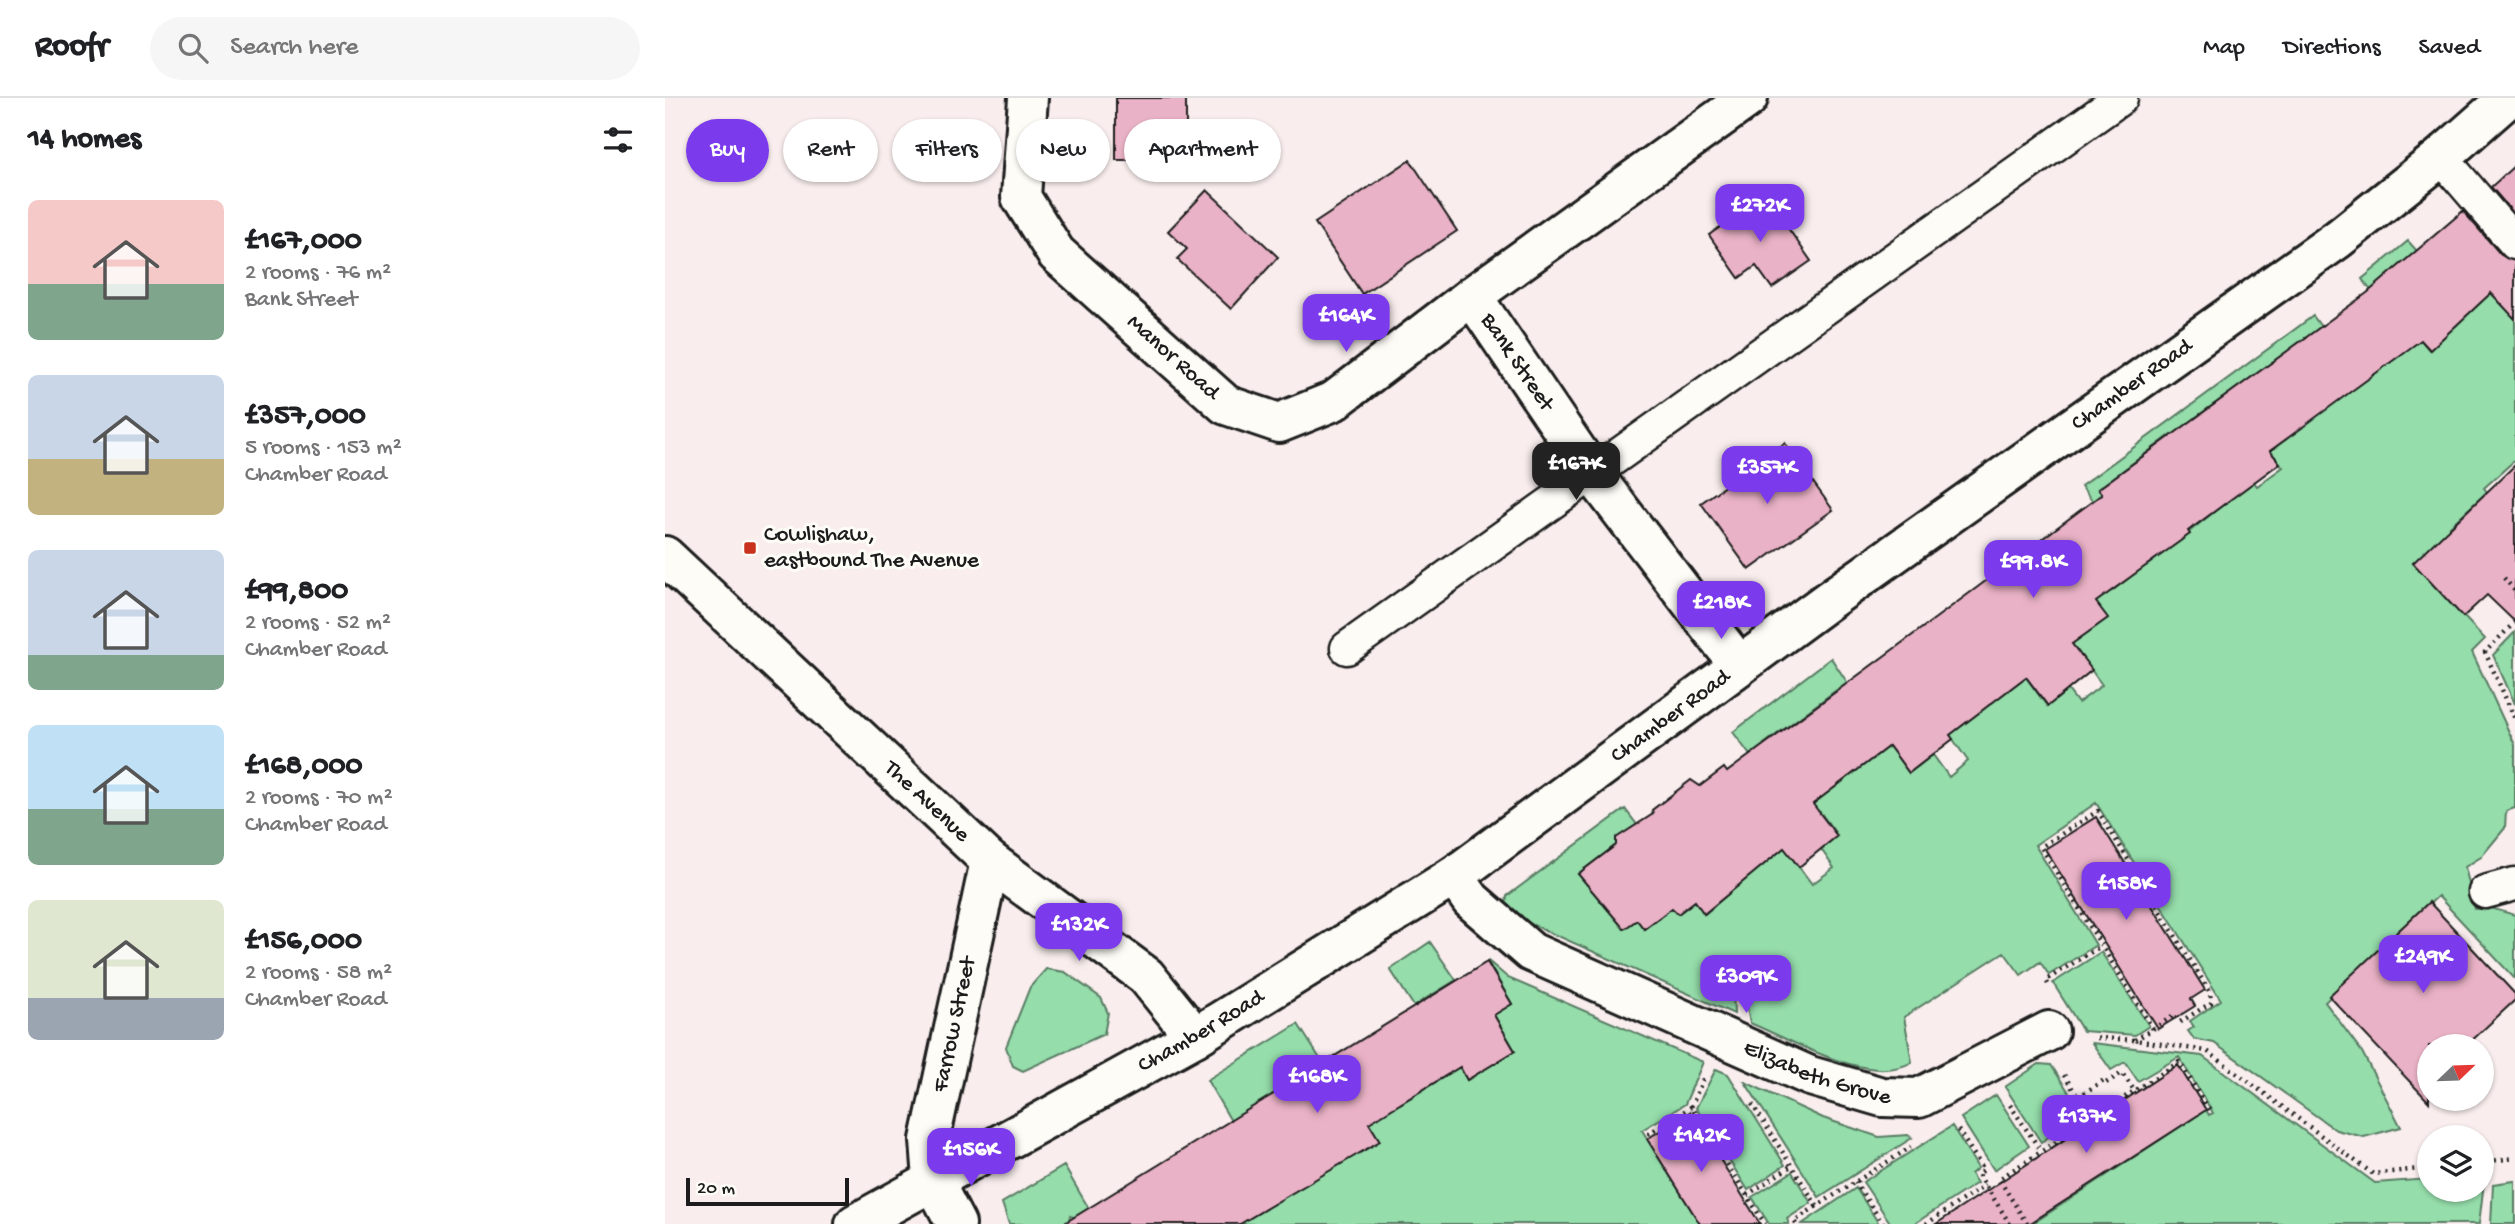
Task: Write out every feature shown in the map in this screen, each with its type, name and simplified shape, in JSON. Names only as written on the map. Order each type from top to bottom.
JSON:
[{"type":"street","name":"Manor Road","points":[[1028,98],[1021,197],[1056,253],[1226,405],[1279,423],[1333,401],[1472,296],[1748,98]]},
{"type":"street","name":"Chamber Road","points":[[855,1224],[1195,1037],[1454,876],[1739,665],[2338,239],[2441,157],[2508,98]]},
{"type":"street","name":"Bank Street","points":[[1472,296],[1592,473],[1739,665]]},
{"type":"street","name":"The Avenue","points":[[665,556],[990,861],[1146,976],[1195,1037]]},
{"type":"street","name":"Farrow Street","points":[[956,1224],[933,1180],[930,1140],[990,861]]},
{"type":"street","name":"Elizabeth Grove","points":[[1454,876],[1471,900],[1531,952],[1809,1076],[1882,1097],[1919,1098],[2066,1034]]},
{"type":"lane","points":[[1347,648],[2121,98]]},
{"type":"lane","points":[[2441,157],[2515,243]]},
{"type":"path","points":[[2504,578],[2515,591]]},
{"type":"path","points":[[2515,622],[2485,652],[2515,719]]},
{"type":"path","points":[[2135,1040],[2153,1029],[2175,1015],[2180,1022],[2211,1003],[2210,992],[2098,811],[2041,847],[2153,1029]]},
{"type":"path","points":[[2046,980],[2101,946]]},
{"type":"path","points":[[2066,1034],[2135,1040],[2207,1051],[2373,1174],[2417,1169]]},
{"type":"path","points":[[2027,1224],[1999,1179],[2179,1062],[2210,1111]]},
{"type":"path","points":[[1648,1134],[1691,1107],[1705,1073]]},
{"type":"path","points":[[2078,1097],[2104,1080],[2106,1083],[2122,1073],[2134,1090]]},
{"type":"path","points":[[2067,1079],[2091,1118]]},
{"type":"path","points":[[1747,1096],[1817,1206]]},
{"type":"path","points":[[2004,1096],[2041,1151]]},
{"type":"path","points":[[1691,1107],[1765,1224]]},
{"type":"path","points":[[1952,1121],[1984,1170],[1978,1174],[2010,1224]]},
{"type":"path","points":[[1796,1224],[1794,1221],[1920,1141]]},
{"type":"path","points":[[2494,1161],[2515,1158]]},
{"type":"path","points":[[1747,1195],[1791,1166]]},
{"type":"path","points":[[1855,1182],[1882,1224]]},
{"type":"path","points":[[1927,1224],[1985,1185]]},
{"type":"green space","points":[[2408,241],[2417,251],[2398,313],[2429,350],[2483,283],[2515,299],[2515,460],[2484,488],[2487,492],[2450,526],[2452,528],[2413,563],[2485,639],[2472,652],[2515,745],[2515,808],[2506,811],[2505,828],[2481,857],[2465,867],[2475,909],[2491,908],[2515,915],[2515,979],[2438,896],[2325,1002],[2362,1052],[2401,1127],[2364,1137],[2336,1130],[2214,1043],[2194,1039],[2188,1031],[2194,1027],[2190,1021],[2221,1000],[2096,803],[2035,845],[2096,945],[2049,975],[2040,962],[2021,975],[2004,952],[1904,1017],[1912,1062],[1895,1068],[1875,1069],[1853,1065],[1750,1023],[1745,996],[1759,985],[1751,975],[1733,987],[1734,1014],[1513,916],[1506,905],[1507,896],[1625,809],[1641,830],[1616,838],[1616,845],[1578,874],[1624,929],[1637,920],[1644,929],[1672,908],[1678,914],[1695,901],[1705,914],[1783,846],[1812,884],[1834,868],[1821,849],[1837,835],[1820,812],[1812,818],[1795,817],[1733,732],[1831,658],[1847,682],[1764,744],[1811,805],[1889,746],[1909,773],[1933,755],[1949,777],[1968,761],[1939,719],[2029,639],[2078,703],[2102,685],[2068,638],[2089,592],[2104,581],[2112,591],[2130,577],[2110,524],[2081,486],[2313,316],[2322,328],[2326,409],[2399,356],[2383,306],[2362,279]],"holes":[[[2229,394],[2302,428],[2270,451],[2283,467],[2257,486],[2244,469],[2237,473],[2196,417]],[[2172,434],[2225,503],[2149,564],[2116,520],[2117,514],[2098,489]],[[2022,672],[2064,693],[2047,706]]]},
{"type":"green space","points":[[2515,632],[2515,704],[2493,655]]},
{"type":"green space","points":[[1430,942],[1456,980],[1420,1002],[1467,1080],[1515,1051],[1494,1015],[1512,1004],[1487,960],[1508,978],[1703,1062],[1685,1104],[1642,1130],[1700,1224],[1235,1224],[1231,1121],[1207,1080],[1298,1024],[1324,1065],[1358,1105],[1400,1104],[1447,1075],[1442,1050],[1390,969]]},
{"type":"green space","points":[[2101,952],[2149,1026],[2135,1035],[2083,1031],[2053,983]]},
{"type":"green space","points":[[1046,969],[1065,972],[1101,998],[1108,1013],[1104,1034],[1023,1071],[1013,1066],[1006,1047],[1030,987]]},
{"type":"green space","points":[[2092,1043],[2202,1056],[2375,1183],[2417,1180],[2417,1202],[2482,1202],[2479,1224],[2032,1224],[2206,1110],[2209,1115],[2213,1113],[2179,1057],[2138,1081],[2125,1062],[2111,1070]]},
{"type":"green space","points":[[2039,1064],[2051,1065],[2083,1114],[2041,1142],[2005,1087]]},
{"type":"green space","points":[[1716,1069],[1728,1074],[1785,1165],[1748,1190],[1696,1108]]},
{"type":"green space","points":[[1745,1082],[1823,1118],[1879,1137],[1908,1135],[1912,1138],[1819,1197]]},
{"type":"green space","points":[[1996,1095],[2029,1146],[1994,1170],[1961,1118]]},
{"type":"green space","points":[[1952,1126],[1978,1168],[1971,1174],[1977,1183],[1914,1224],[1891,1224],[1863,1182]]},
{"type":"green space","points":[[1064,1166],[1098,1224],[1070,1216],[1067,1224],[1009,1224],[1002,1203]]},
{"type":"green space","points":[[1792,1172],[1811,1203],[1787,1219],[1789,1224],[1769,1224],[1752,1197]]},
{"type":"green space","points":[[2515,1181],[2515,1224],[2491,1224],[2494,1184]]},
{"type":"green space","points":[[1856,1188],[1879,1224],[1802,1224]]},
{"type":"building","points":[[1116,98],[1186,98],[1186,119],[1124,119],[1124,160],[1116,160]]},
{"type":"building","points":[[1410,160],[1457,231],[1362,294],[1315,223]]},
{"type":"building","points":[[2515,165],[2515,215],[2491,187]]},
{"type":"building","points":[[1207,190],[1278,257],[1231,309],[1177,259],[1187,249],[1168,231]]},
{"type":"building","points":[[1765,195],[1811,261],[1772,288],[1756,266],[1739,278],[1709,235]]},
{"type":"building","points":[[2463,211],[2501,255],[2515,261],[2515,319],[2491,293],[2430,350],[2421,340],[2270,451],[2280,463],[2188,531],[2190,534],[2096,602],[2108,618],[2072,644],[2092,670],[2048,706],[2026,677],[1950,735],[1953,739],[1909,773],[1889,746],[1813,804],[1837,836],[1799,867],[1784,848],[1704,914],[1695,901],[1678,914],[1672,908],[1644,929],[1637,920],[1624,929],[1578,874],[1616,845],[1616,838],[1653,814],[1652,810],[1691,780],[1700,786],[1724,768],[1727,772],[2102,494],[2098,489],[2367,293]]},
{"type":"building","points":[[1785,443],[1833,510],[1749,570],[1701,503]]},
{"type":"building","points":[[2515,465],[2515,622],[2487,595],[2463,617],[2413,563]]},
{"type":"building","points":[[2096,817],[2205,990],[2191,999],[2195,1006],[2158,1029],[2045,849]]},
{"type":"building","points":[[2429,902],[2515,994],[2515,1000],[2479,1034],[2417,1034],[2417,1089],[2329,996]]},
{"type":"building","points":[[1487,962],[1512,1004],[1494,1015],[1515,1051],[1467,1080],[1460,1067],[1369,1123],[1380,1141],[1240,1224],[1063,1224]]},
{"type":"building","points":[[2178,1065],[2206,1110],[2029,1224],[1936,1224]]},
{"type":"building","points":[[1690,1112],[1760,1224],[1700,1224],[1647,1139]]},
{"type":"place","name":"Cowlishaw, eastbound The Avenue","points":[[750,548]]}]
